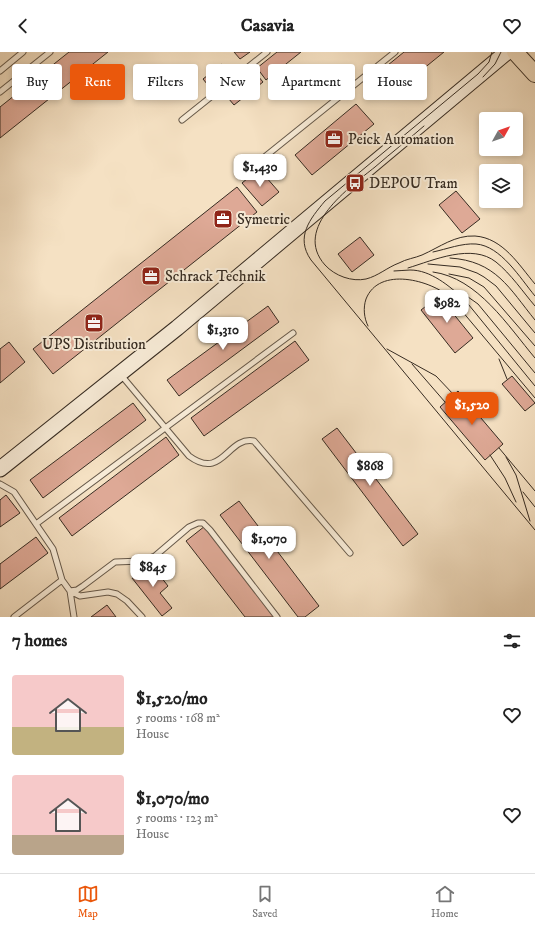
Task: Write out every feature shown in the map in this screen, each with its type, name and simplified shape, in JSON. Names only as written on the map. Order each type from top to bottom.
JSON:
[{"type":"main road","points":[[0,469],[183,323],[507,52]]},
{"type":"main road","points":[[515,52],[535,74]]},
{"type":"lane","points":[[0,71],[23,52]]},
{"type":"lane","points":[[0,92],[50,52]]},
{"type":"lane","points":[[182,120],[267,52]]},
{"type":"lane","points":[[246,172],[395,52]]},
{"type":"lane","points":[[36,524],[293,333]]},
{"type":"lane","points":[[119,373],[164,428],[189,456],[197,462],[207,465],[217,461],[242,442],[249,440],[254,441],[350,553]]},
{"type":"lane","points":[[0,484],[14,492],[53,549],[62,580],[70,591],[74,617]]},
{"type":"lane","points":[[70,591],[77,590],[115,562],[142,561],[155,556],[189,527],[198,523],[203,524],[210,530],[278,617]]},
{"type":"lane","points":[[14,617],[62,580]]},
{"type":"lane","points":[[70,591],[80,596],[108,592],[117,594],[127,601],[142,617]]},
{"type":"building","points":[[69,52],[108,52],[93,64],[70,64],[70,82],[62,89],[62,64],[54,64]]},
{"type":"building","points":[[234,52],[250,52],[240,59]]},
{"type":"building","points":[[277,52],[301,52],[286,64],[268,64],[268,78],[266,80],[260,72],[260,66]]},
{"type":"building","points":[[404,52],[444,52],[427,66],[427,64],[389,64]]},
{"type":"building","points":[[12,97],[12,100],[48,100],[0,138],[0,107]]},
{"type":"building","points":[[230,100],[240,100],[234,105]]},
{"type":"building","name":"Peick Automation","points":[[356,104],[374,124],[312,175],[295,155]]},
{"type":"building","points":[[259,169],[279,192],[262,206],[242,183]]},
{"type":"building","points":[[237,187],[257,212],[53,374],[33,349]]},
{"type":"building","points":[[456,191],[480,219],[462,233],[439,205]]},
{"type":"building","points":[[360,237],[374,255],[352,272],[338,254]]},
{"type":"building","points":[[439,296],[473,338],[455,353],[421,310]]},
{"type":"building","points":[[268,306],[279,322],[179,396],[167,380]]},
{"type":"building","points":[[295,341],[309,360],[204,436],[191,418]]},
{"type":"building","points":[[9,342],[25,362],[0,383],[0,349]]},
{"type":"building","points":[[512,376],[535,403],[525,411],[502,384]]},
{"type":"building","points":[[458,391],[503,444],[485,460],[440,407]]},
{"type":"building","points":[[133,403],[146,420],[43,498],[30,480]]},
{"type":"building","points":[[337,428],[418,534],[403,546],[322,439]]},
{"type":"building","points":[[166,437],[179,455],[72,536],[59,518]]},
{"type":"building","points":[[6,495],[20,513],[0,527],[0,500]]},
{"type":"building","points":[[239,501],[319,606],[305,617],[298,617],[220,515]]},
{"type":"building","points":[[205,526],[275,617],[245,617],[186,541]]},
{"type":"building","points":[[36,537],[48,553],[0,589],[0,564]]},
{"type":"building","points":[[150,563],[168,586],[160,593],[172,608],[162,616],[132,578]]},
{"type":"building","points":[[107,605],[116,617],[91,617]]},
{"type":"tram line","points":[[492,52],[489,62],[478,74],[325,201],[314,215],[306,229],[304,244],[306,252],[311,260],[535,530]]},
{"type":"tram line","points":[[483,77],[495,64],[501,52]]},
{"type":"tram line","points":[[424,126],[339,197],[328,210],[320,223],[315,237],[317,251],[325,265],[339,275],[350,279],[361,280],[375,276],[391,267],[422,255],[454,239],[475,236],[485,238],[502,247],[510,254],[535,284]]},
{"type":"tram line","points":[[433,252],[465,244],[485,246],[494,250],[502,257],[535,296]]},
{"type":"tram line","points":[[408,268],[464,253],[486,256],[496,262],[507,272],[535,306]]},
{"type":"tram line","points":[[450,258],[466,260],[479,264],[490,270],[509,287],[535,320]]},
{"type":"tram line","points":[[428,264],[460,267],[484,277],[496,286],[535,333]]},
{"type":"tram line","points":[[394,271],[410,270],[425,273],[452,289],[464,299],[535,386]]},
{"type":"tram line","points":[[433,272],[449,276],[464,283],[478,293],[503,318],[535,358]]},
{"type":"tram line","points":[[449,274],[469,278],[484,287],[535,346]]},
{"type":"tram line","points":[[368,326],[364,313],[366,299],[373,289],[382,282],[393,279],[406,279],[431,286],[451,298],[535,398]]},
{"type":"tram line","points":[[461,292],[478,304],[535,373]]},
{"type":"tram line","points":[[387,349],[436,376],[454,395]]},
{"type":"tram line","points":[[499,359],[507,379]]},
{"type":"tram line","points":[[412,364],[445,402]]},
{"type":"tram line","points":[[499,448],[535,491]]},
{"type":"tram line","points":[[490,455],[505,478],[516,502]]},
{"type":"tram line","points":[[506,457],[516,475],[530,521]]},
{"type":"tram line","points":[[523,492],[535,507]]},
{"type":"place","name":"Peick Automation","points":[[334,139]]},
{"type":"place","name":"DEPOU Tram","points":[[355,183]]},
{"type":"place","name":"Symetric","points":[[223,219]]},
{"type":"place","name":"Schrack Technik","points":[[151,276]]},
{"type":"place","name":"UPS Distribution","points":[[94,323]]}]
